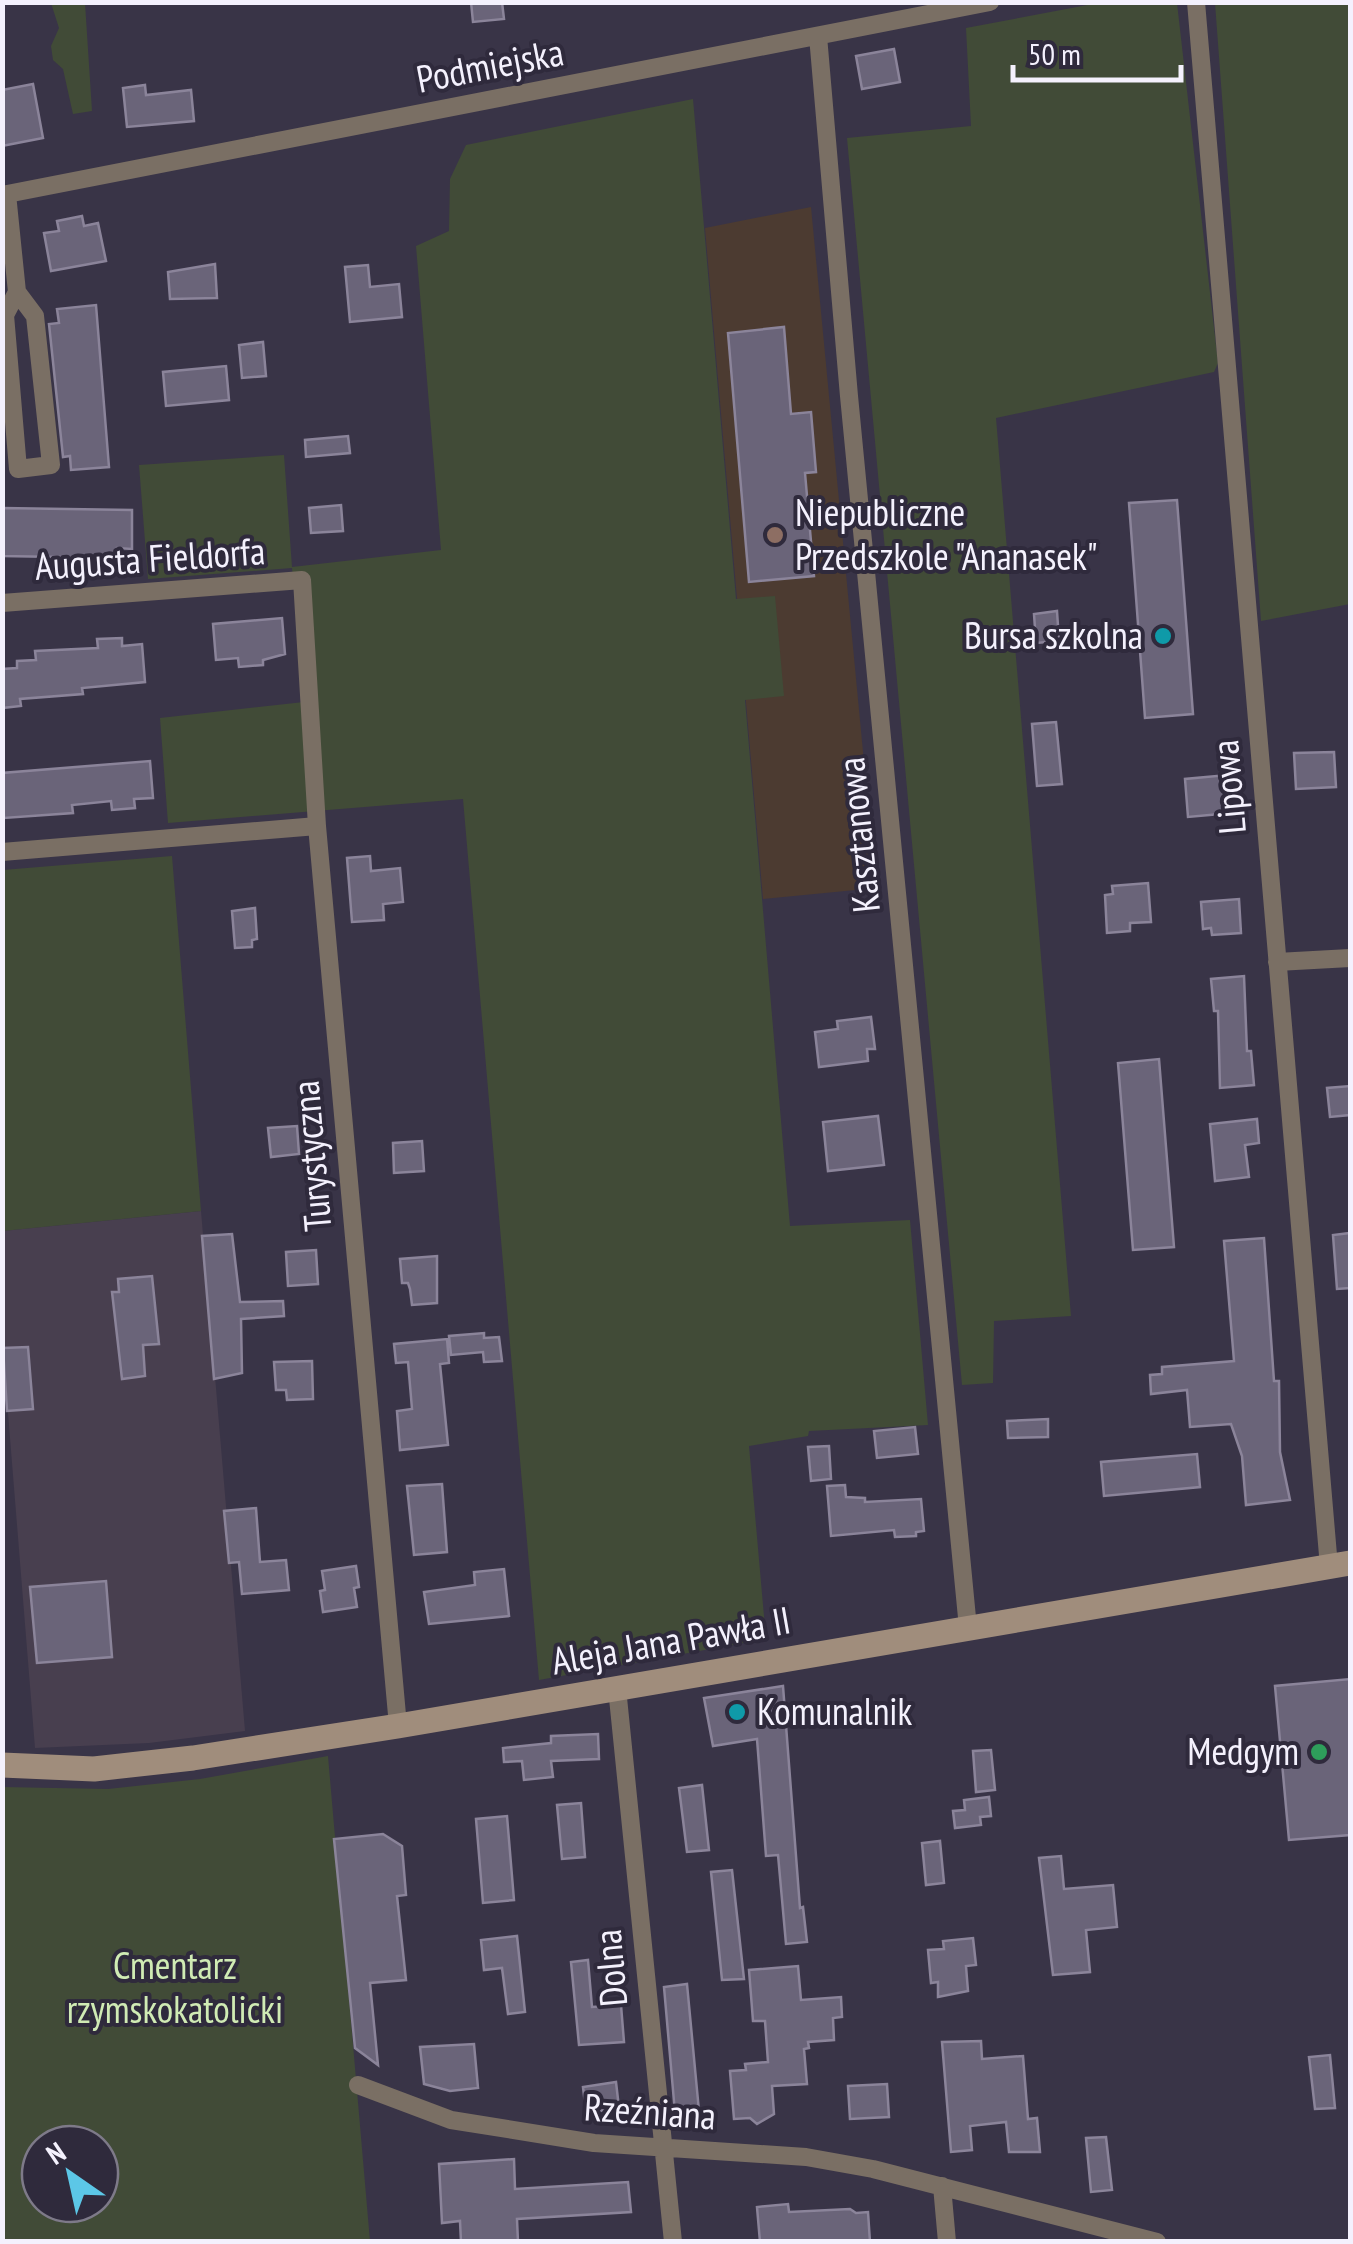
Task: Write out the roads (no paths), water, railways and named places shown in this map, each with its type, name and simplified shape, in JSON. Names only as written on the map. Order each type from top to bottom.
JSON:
[{"type":"street","name":"Podmiejska","points":[[5,194],[990,2]]},
{"type":"street","name":"Lipowa","points":[[1196,2],[1277,962],[1340,1565]]},
{"type":"street","name":"Kasztanowa","points":[[818,36],[968,1628]]},
{"type":"street","points":[[5,194],[17,292],[35,316],[51,464],[18,469],[5,315],[17,292]]},
{"type":"street","name":"Augusta Fieldorfa","points":[[2,603],[302,580]]},
{"type":"street","name":"Turystyczna","points":[[302,580],[317,826],[398,1726]]},
{"type":"street","points":[[2,852],[317,826]]},
{"type":"street","points":[[1277,962],[1350,958]]},
{"type":"street","name":"Aleja Jana Pawła II","points":[[2,1766],[134,1765],[398,1726],[1340,1565]]},
{"type":"street","name":"Dolna","points":[[617,1688],[672,2242]]},
{"type":"street","name":"Rzeźniana","points":[[358,2084],[451,2120],[594,2143],[804,2157],[942,2186],[1156,2242]]},
{"type":"street","points":[[942,2186],[947,2242]]},
{"type":"place","name":"Niepubliczne Przedszkole \"Ananasek\"","points":[[775,535]]},
{"type":"place","name":"Bursa szkolna","points":[[1163,636]]},
{"type":"place","name":"Komunalnik","points":[[737,1712]]},
{"type":"place","name":"Medgym","points":[[1319,1752]]},
{"type":"park label","name":"Cmentarz rzymskokatolicki","points":[[175,1988]]}]
